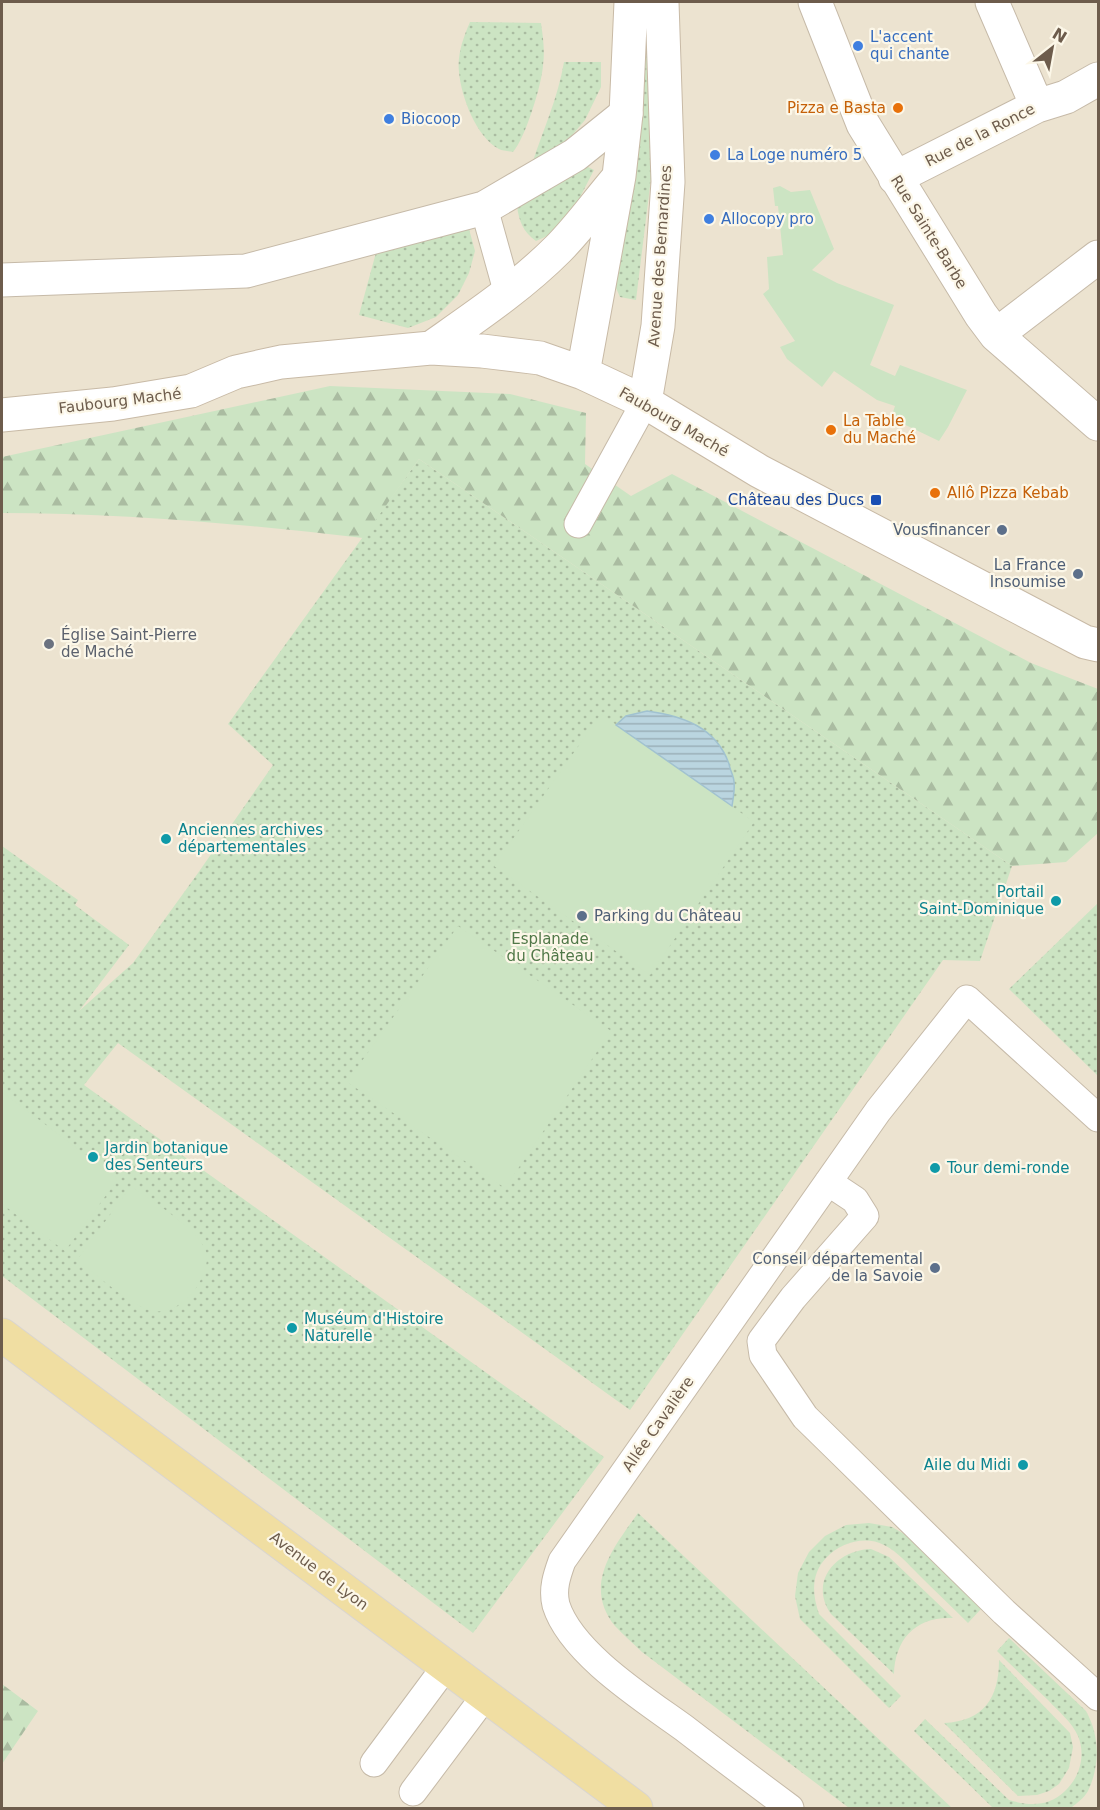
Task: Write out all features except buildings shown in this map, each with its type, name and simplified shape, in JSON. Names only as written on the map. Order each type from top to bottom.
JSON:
[{"type":"main road","name":"Avenue de Lyon","points":[[2,1335],[636,1809]]},
{"type":"street","points":[[583,373],[619,176],[626,114],[631,2]]},
{"type":"street","name":"Avenue des Bernardines","points":[[645,402],[658,326],[668,182],[662,2]]},
{"type":"street","name":"Rue Sainte-Barbe","points":[[815,2],[863,124],[981,315],[996,335],[1098,424]]},
{"type":"street","points":[[992,2],[1037,106]]},
{"type":"street","name":"Rue de la Ronce","points":[[895,178],[1037,106],[1066,97],[1098,79]]},
{"type":"street","points":[[2,280],[246,271],[484,208],[575,155],[626,114]]},
{"type":"street","points":[[430,348],[508,294],[559,248],[619,176]]},
{"type":"street","points":[[996,335],[1098,257]]},
{"type":"street","name":"Faubourg Maché","points":[[2,414],[113,404],[191,391],[236,372],[281,362],[430,348],[540,358],[583,373],[645,402],[740,460],[826,507],[1085,642],[1098,645]]},
{"type":"lane","points":[[484,208],[508,294]]},
{"type":"lane","points":[[578,524],[645,402]]},
{"type":"lane","name":"Allée Cavalière","points":[[790,1809],[615,1677],[586,1651],[566,1625],[556,1604],[555,1580],[562,1561],[878,1111],[967,999],[1098,1118]]},
{"type":"lane","points":[[828,1182],[855,1200],[865,1216],[786,1307],[761,1341],[763,1355],[805,1417],[1004,1612],[1098,1697]]},
{"type":"lane","points":[[374,1763],[446,1666]]},
{"type":"lane","points":[[413,1792],[485,1696]]},
{"type":"shaded area","points":[[2,2],[1098,2],[1098,1808],[2,1808]]},
{"type":"green space","points":[[642,2],[651,2],[652,170],[636,300],[620,297],[613,281]]},
{"type":"green space","points":[[470,22],[541,23],[544,54],[540,85],[528,124],[513,152],[500,150],[483,135],[466,104],[460,82],[459,59]]},
{"type":"green space","points":[[564,62],[601,62],[601,87],[585,120],[557,153],[532,164],[554,101]]},
{"type":"green space","points":[[584,165],[594,170],[576,205],[556,232],[536,241],[522,226],[517,206]]},
{"type":"green space","points":[[780,186],[791,192],[810,190],[834,249],[812,270],[837,283],[894,305],[870,365],[895,376],[900,365],[967,390],[939,441],[891,418],[895,406],[877,400],[834,371],[822,387],[787,359],[780,347],[795,341],[763,294],[769,289],[767,257],[783,255],[778,206],[775,206],[773,188]]},
{"type":"green space","points":[[469,229],[475,251],[469,273],[458,295],[436,317],[408,328],[359,315],[377,249]]},
{"type":"green space","points":[[330,386],[510,394],[586,413],[585,464],[631,496],[672,474],[1031,663],[1098,689],[1098,833],[1066,862],[1012,866],[419,459],[363,538],[182,520],[2,513],[2,457]]},
{"type":"green space","name":"Esplanade du Château","points":[[419,459],[1012,866],[980,961],[943,960],[630,1410],[118,1043],[84,1085],[604,1457],[473,1633],[2,1276],[2,846],[78,900],[75,905],[129,945],[79,1011],[133,963],[273,765],[228,724]]},
{"type":"green space","points":[[601,714],[754,822],[650,975],[494,866]]},
{"type":"green space","points":[[1098,903],[1098,1076],[1009,989]]},
{"type":"green space","points":[[458,926],[611,1031],[505,1188],[347,1082]]},
{"type":"green space","points":[[2,1092],[118,1179],[65,1251],[2,1204]]},
{"type":"green space","points":[[131,1186],[181,1222],[198,1239],[206,1252],[206,1266],[198,1285],[185,1301],[173,1308],[153,1311],[135,1304],[77,1260]]},
{"type":"green space","points":[[638,1513],[952,1808],[849,1808],[642,1652],[615,1626],[606,1611],[601,1596],[601,1581],[611,1553]]},
{"type":"green space","points":[[869,1523],[892,1527],[906,1535],[981,1609],[968,1623],[898,1555],[877,1542],[853,1542],[838,1548],[826,1558],[815,1577],[814,1585],[819,1614],[901,1696],[889,1708],[800,1619],[795,1596],[798,1573],[809,1552],[825,1536],[846,1525]]},
{"type":"green space","points":[[871,1549],[889,1557],[953,1618],[928,1621],[910,1632],[898,1650],[894,1674],[831,1614],[825,1602],[823,1590],[825,1579],[837,1561],[847,1555]]},
{"type":"green space","points":[[1009,1638],[1086,1711],[1091,1721],[1097,1751],[1095,1771],[1086,1794],[1071,1808],[993,1808],[914,1731],[925,1719],[1009,1800],[1038,1804],[1052,1800],[1065,1791],[1080,1765],[1081,1751],[1078,1736],[1048,1700],[997,1651]]},
{"type":"green space","points":[[999,1660],[1070,1733],[1073,1747],[1069,1768],[1059,1784],[1037,1795],[1018,1796],[944,1723],[969,1718],[987,1705],[996,1686]]},
{"type":"green space","points":[[2,1684],[38,1711],[2,1764]]},
{"type":"water","points":[[647,711],[685,720],[707,732],[716,741],[729,764],[733,778],[732,806],[616,725],[626,716]]},
{"type":"place","name":"L'accent qui chante","points":[[858,46]]},
{"type":"place","name":"Pizza e Basta","points":[[898,108]]},
{"type":"place","name":"Biocoop","points":[[389,119]]},
{"type":"place","name":"La Loge numéro 5","points":[[715,155]]},
{"type":"place","name":"Allocopy pro","points":[[709,219]]},
{"type":"place","name":"La Table du Maché","points":[[831,430]]},
{"type":"place","name":"Allô Pizza Kebab","points":[[935,493]]},
{"type":"place","name":"Château des Ducs","points":[[876,500]]},
{"type":"place","name":"Vousfinancer","points":[[1002,530]]},
{"type":"place","name":"La France Insoumise","points":[[1078,574]]},
{"type":"place","name":"Église Saint-Pierre de Maché","points":[[49,644]]},
{"type":"place","name":"Anciennes archives départementales","points":[[166,839]]},
{"type":"place","name":"Portail Saint-Dominique","points":[[1056,901]]},
{"type":"place","name":"Parking du Château","points":[[582,916]]},
{"type":"place","name":"Jardin botanique des Senteurs","points":[[93,1157]]},
{"type":"place","name":"Tour demi-ronde","points":[[935,1168]]},
{"type":"place","name":"Conseil départemental de la Savoie","points":[[935,1268]]},
{"type":"place","name":"Muséum d'Histoire Naturelle","points":[[292,1328]]},
{"type":"place","name":"Aile du Midi","points":[[1023,1465]]}]
